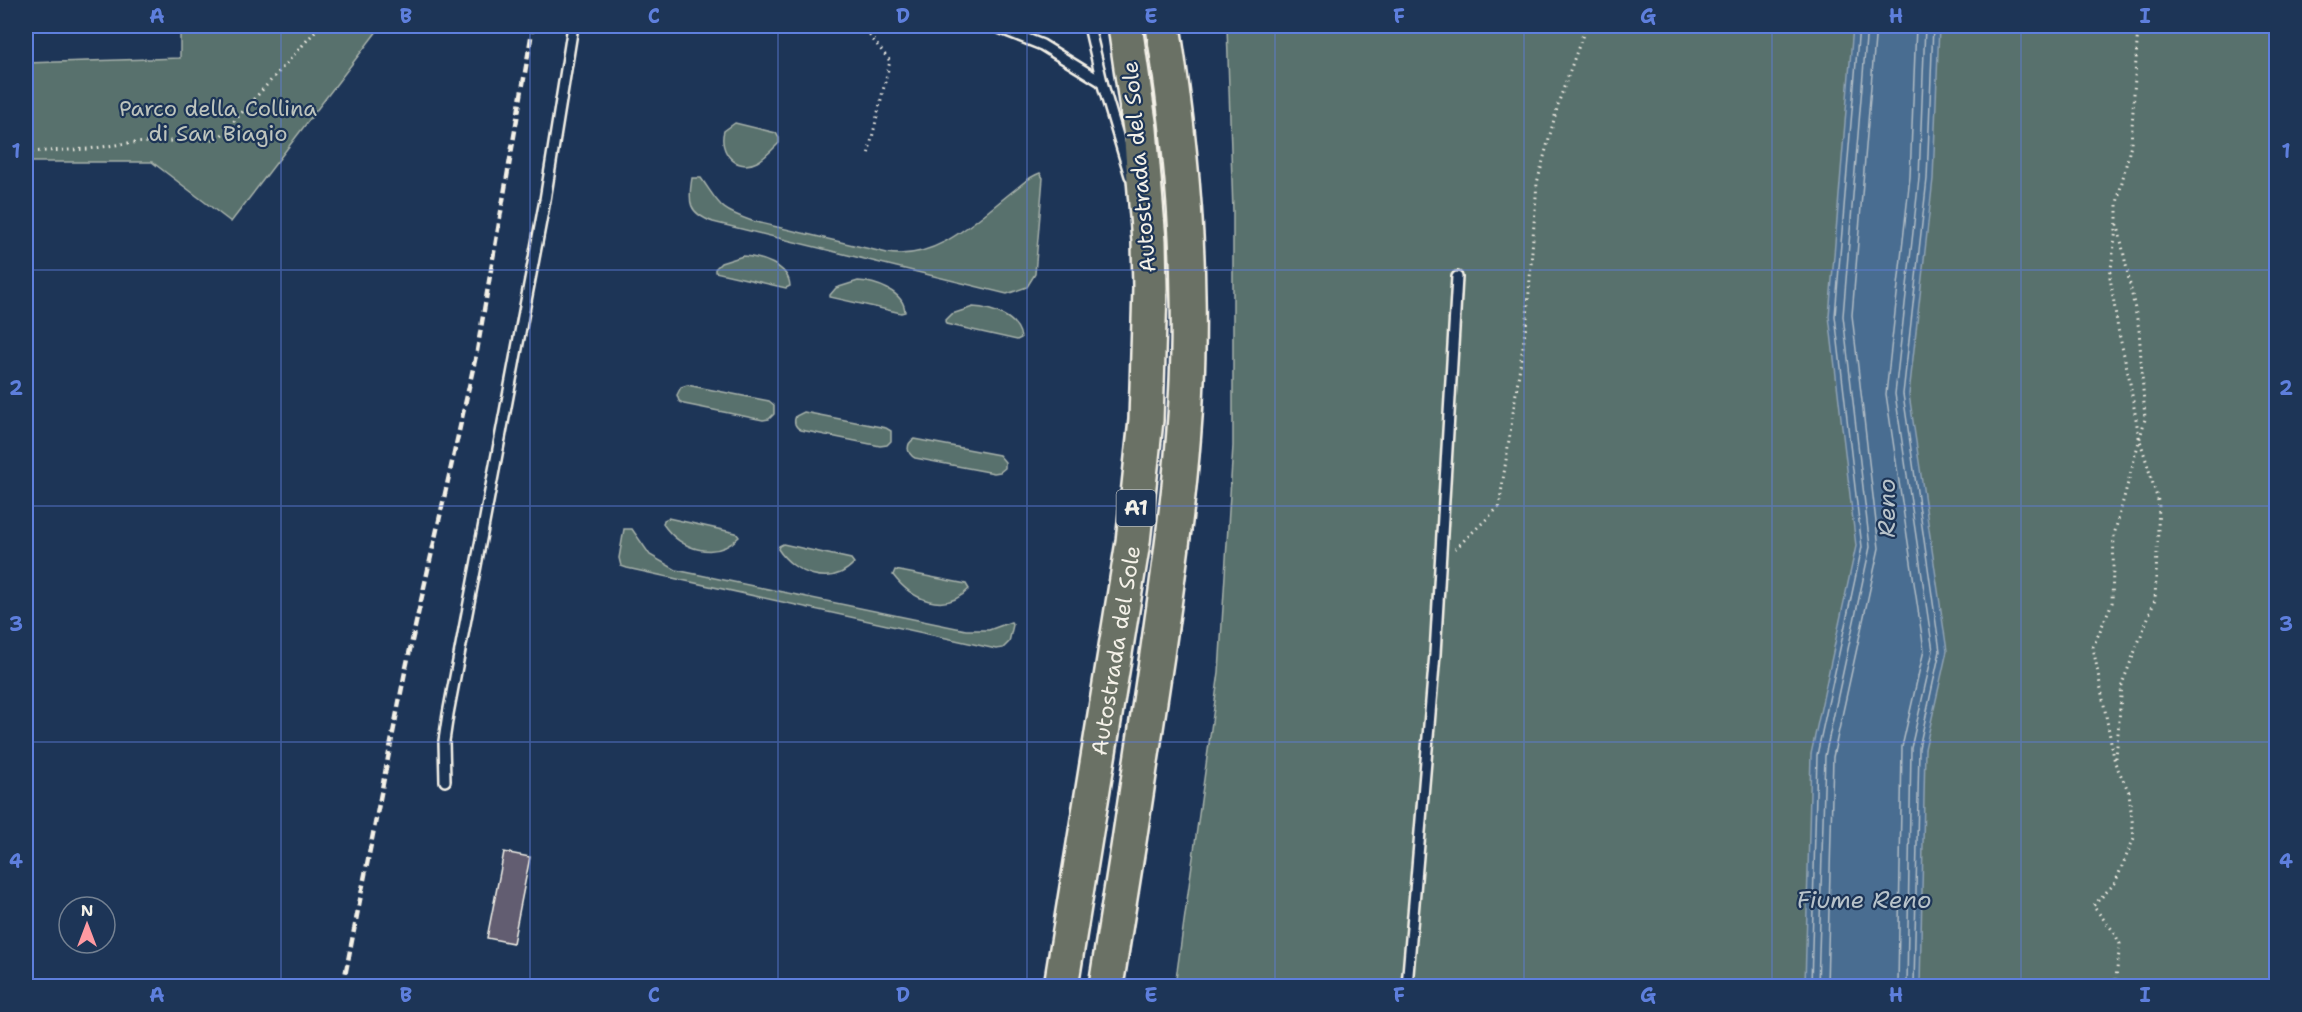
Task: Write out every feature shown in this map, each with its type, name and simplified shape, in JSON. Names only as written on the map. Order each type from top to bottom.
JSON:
[{"type":"highway","name":"Autostrada del Sole","points":[[1061,987],[1133,542],[1146,420],[1149,241],[1140,129],[1125,26]]},
{"type":"highway","name":"Autostrada del Sole","points":[[1106,987],[1171,562],[1185,424],[1189,298],[1183,174],[1175,100],[1163,26]]},
{"type":"lane","points":[[445,781],[444,741],[448,714],[543,212],[573,26]]},
{"type":"lane","points":[[994,26],[1042,45],[1102,82]]},
{"type":"lane","points":[[1089,26],[1102,82],[1133,187]]},
{"type":"lane","points":[[1136,198],[1149,241]]},
{"type":"lane","points":[[1407,987],[1435,654],[1457,277]]},
{"type":"path","points":[[26,152],[88,149],[129,143],[218,139],[320,26]]},
{"type":"path","points":[[862,26],[890,62],[868,155]]},
{"type":"path","points":[[1440,562],[1499,507],[1527,320],[1537,183],[1559,101],[1586,26]]},
{"type":"path","points":[[2115,763],[2122,684],[2155,600],[2159,504],[2139,437],[2110,277],[2117,203],[2131,144],[2138,26]]},
{"type":"path","points":[[2115,987],[2120,944],[2114,932],[2093,906],[2115,883],[2134,838],[2130,792],[2115,763],[2093,647],[2112,603],[2114,535],[2145,419],[2139,329],[2117,221]]},
{"type":"green space","name":"Parco della Collina di San Biagio","points":[[180,26],[381,26],[231,222],[152,162],[26,162],[26,63],[180,58]]},
{"type":"green space","points":[[1227,26],[2276,26],[2276,986],[1175,986],[1219,672],[1233,446],[1233,212]]},
{"type":"green space","points":[[735,123],[776,133],[779,143],[757,162],[742,165],[730,158],[724,146],[724,131]]},
{"type":"green space","points":[[1040,173],[1043,178],[1035,274],[1027,287],[1007,294],[713,222],[699,215],[690,200],[692,178],[701,178],[721,206],[752,221],[887,253],[905,254],[923,251],[955,236],[1026,181]]},
{"type":"green space","points":[[743,256],[765,260],[779,268],[785,273],[790,286],[786,288],[715,272],[721,263]]},
{"type":"green space","points":[[858,281],[888,289],[900,298],[905,312],[830,297],[836,288]]},
{"type":"green space","points":[[973,307],[988,309],[1010,319],[1015,324],[1021,338],[1017,340],[946,324],[945,321],[952,314]]},
{"type":"green space","points":[[687,385],[769,401],[774,405],[774,414],[769,419],[763,420],[684,404],[679,401],[677,395],[681,387]]},
{"type":"green space","points":[[804,412],[886,428],[891,431],[891,441],[887,445],[880,446],[801,430],[796,426],[795,420],[796,416]]},
{"type":"green space","points":[[914,439],[999,455],[1005,462],[1005,468],[994,473],[915,458],[910,454],[908,448]]},
{"type":"green space","points":[[668,518],[736,533],[739,537],[730,545],[719,549],[698,549],[688,546],[670,533],[663,524]]},
{"type":"green space","points":[[624,529],[632,529],[650,555],[676,570],[966,630],[989,630],[1011,622],[1013,625],[1009,642],[1003,648],[996,649],[627,568],[621,566],[619,558]]},
{"type":"green space","points":[[783,544],[851,559],[854,563],[845,571],[835,575],[813,575],[793,565],[785,558],[778,549]]},
{"type":"green space","points":[[895,570],[966,584],[969,589],[949,601],[928,601],[900,584],[893,575]]},
{"type":"water","name":"Fiume Reno","points":[[1853,26],[1939,26],[1933,179],[1909,394],[1947,651],[1925,749],[1920,986],[1805,986],[1811,754],[1856,546],[1829,316]]},
{"type":"building","points":[[504,852],[530,857],[513,943],[487,938]]},
{"type":"railway","points":[[343,986],[405,672],[477,351],[533,26]]},
{"type":"water label","name":"Reno","points":[[1887,508]]}]
